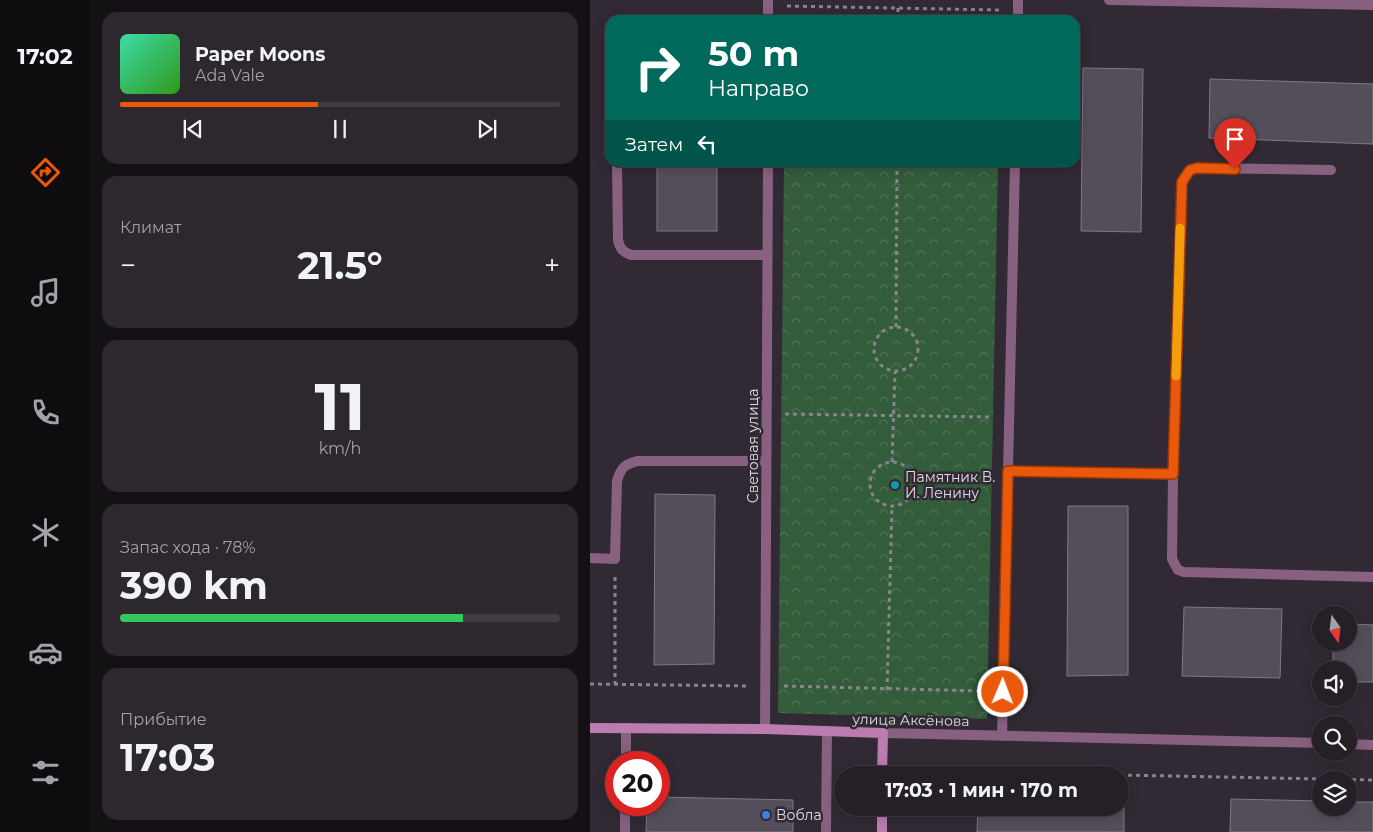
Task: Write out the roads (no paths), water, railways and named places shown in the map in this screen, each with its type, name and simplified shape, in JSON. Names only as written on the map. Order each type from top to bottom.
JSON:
[{"type":"street","points":[[1109,0],[1373,5]]},
{"type":"street","points":[[618,167],[618,240],[620,248],[624,253],[631,255],[767,255]]},
{"type":"street","name":"Световая улица","points":[[766,729],[768,167]]},
{"type":"street","points":[[1002,736],[1015,167]]},
{"type":"street","points":[[1331,170],[1197,168],[1190,170],[1182,182],[1172,558],[1178,570],[1184,572],[1373,577]]},
{"type":"street","points":[[590,558],[615,559],[617,481],[621,469],[628,463],[638,461],[766,462]]},
{"type":"street","points":[[1008,471],[1173,474]]},
{"type":"street","name":"улица Аксёнова","points":[[590,728],[766,729],[1312,743]]},
{"type":"street","points":[[626,728],[626,751]]},
{"type":"street","points":[[826,832],[827,731]]},
{"type":"street","points":[[882,766],[883,733]]},
{"type":"street","points":[[1357,744],[1373,745]]},
{"type":"street","points":[[625,816],[625,832]]},
{"type":"street","points":[[882,816],[882,832]]},
{"type":"place","name":"Памятник В. И. Ленину","points":[[895,485]]},
{"type":"place","name":"Вобла","points":[[766,815]]}]
